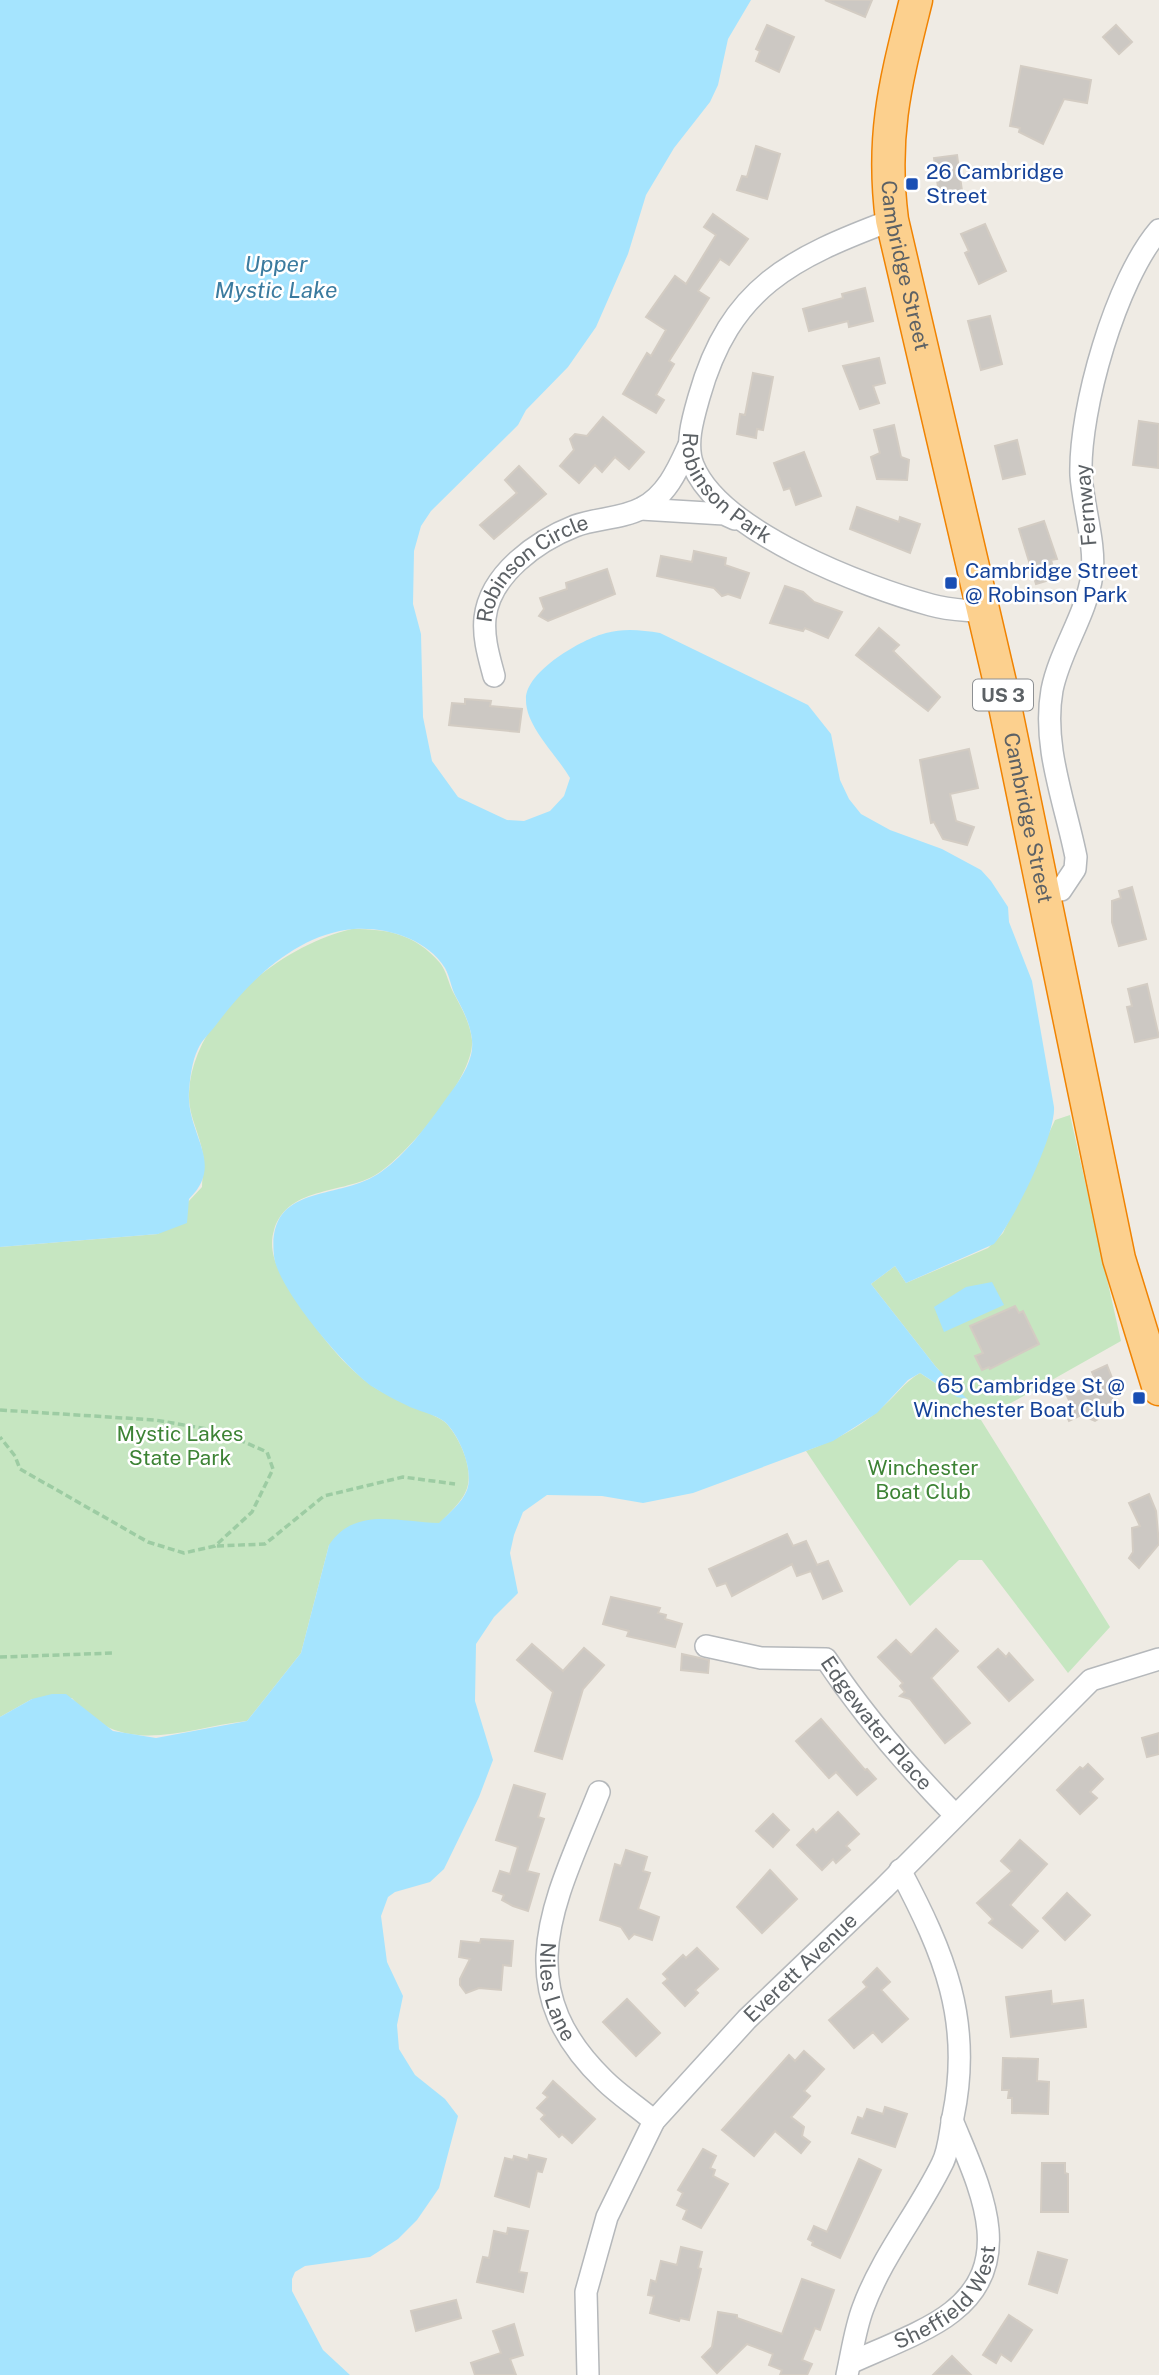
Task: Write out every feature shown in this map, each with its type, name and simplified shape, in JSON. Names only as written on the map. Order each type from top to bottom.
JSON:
[{"type":"highway","name":"Cambridge Street","points":[[916,0],[889,121],[886,171],[892,220],[1045,893],[1119,1259],[1159,1389]]},
{"type":"street","name":"Robinson Park","points":[[892,220],[806,256],[774,276],[745,304],[723,334],[707,369],[689,445],[693,465],[705,484],[747,524],[791,552],[932,606],[983,612]]},
{"type":"street","name":"Fernway","points":[[1045,893],[1061,890],[1075,869],[1076,857],[1048,738],[1055,680],[1061,659],[1082,614],[1092,573],[1083,508],[1083,432],[1107,332],[1147,244],[1159,230]]},
{"type":"street","name":"Robinson Circle","points":[[641,509],[674,478],[689,445]]},
{"type":"street","name":"Robinson Circle","points":[[494,676],[486,649],[485,616],[508,572],[539,545],[575,526],[641,509],[724,514],[747,524]]},
{"type":"street","name":"Edgewater Place","points":[[706,1646],[761,1658],[826,1659],[856,1703],[902,1761],[955,1815]]},
{"type":"street","name":"Everett Avenue","points":[[587,2375],[586,2292],[607,2217],[654,2121],[747,2019],[1091,1680],[1159,1659]]},
{"type":"street","name":"Niles Lane","points":[[599,1792],[557,1896],[544,1958],[548,1984],[555,2009],[576,2048],[605,2081],[654,2121]]},
{"type":"street","name":"Sheffield West","points":[[848,2369],[863,2308],[897,2239],[944,2161],[958,2092],[961,2030],[932,1931],[900,1870]]},
{"type":"street","name":"Sheffield West","points":[[848,2369],[952,2312],[983,2278],[989,2248],[986,2209],[952,2120]]},
{"type":"path","points":[[0,1410],[155,1420],[219,1431],[267,1451],[273,1469],[252,1512],[215,1546]]},
{"type":"path","points":[[0,1437],[15,1456],[20,1469],[148,1542],[184,1553],[215,1546],[265,1544],[324,1496],[403,1477],[454,1484]]},
{"type":"path","points":[[0,1657],[115,1653]]},
{"type":"green space","name":"Mystic Lakes State Park","points":[[352,929],[378,930],[400,935],[431,953],[444,970],[465,1015],[472,1040],[470,1055],[452,1092],[407,1148],[380,1172],[367,1179],[305,1197],[292,1205],[281,1215],[274,1230],[272,1247],[284,1279],[309,1318],[348,1365],[379,1390],[440,1419],[451,1429],[465,1455],[469,1474],[466,1491],[439,1524],[403,1522],[329,1545],[301,1653],[247,1721],[177,1733],[133,1734],[112,1729],[91,1717],[72,1698],[32,1699],[0,1717],[0,1247],[158,1234],[202,1187],[204,1159],[190,1109],[189,1093],[194,1065],[206,1037],[223,1011],[245,988],[270,968],[325,937]]},
{"type":"green space","name":"Winchester Boat Club","points":[[1070,1115],[1121,1341],[981,1420],[1110,1627],[1068,1673],[982,1560],[959,1560],[910,1606],[806,1451],[854,1429],[920,1373],[950,1393],[966,1399],[936,1367],[871,1284],[895,1266],[906,1283],[988,1248],[1003,1233],[1055,1120]]},
{"type":"water","name":"Upper Mystic Lake","points":[[0,0],[751,0],[728,39],[718,85],[710,102],[674,148],[646,195],[628,254],[596,327],[568,367],[526,410],[518,425],[431,511],[421,526],[414,551],[413,604],[421,634],[423,717],[432,761],[458,797],[507,820],[524,821],[550,811],[564,796],[570,778],[531,720],[526,699],[528,688],[545,667],[570,649],[613,631],[660,633],[808,705],[831,734],[840,780],[849,799],[861,814],[890,830],[942,849],[981,870],[1008,907],[1009,922],[1032,981],[1054,1107],[1048,1137],[1032,1178],[1012,1217],[994,1244],[906,1283],[895,1266],[871,1284],[936,1367],[967,1399],[957,1397],[920,1373],[908,1380],[877,1413],[833,1441],[693,1493],[643,1503],[602,1496],[547,1495],[523,1512],[510,1553],[518,1593],[494,1617],[476,1644],[475,1701],[493,1760],[479,1797],[444,1869],[430,1882],[395,1892],[388,1897],[381,1916],[387,1962],[403,1996],[397,2025],[399,2049],[415,2075],[445,2099],[458,2116],[439,2188],[417,2220],[398,2239],[370,2257],[305,2266],[295,2272],[292,2279],[292,2291],[323,2350],[350,2375],[0,2375],[0,1717],[32,1699],[66,1694],[113,1731],[156,1738],[247,1721],[301,1653],[329,1545],[340,1533],[351,1525],[378,1519],[439,1523],[462,1499],[467,1490],[469,1473],[464,1454],[451,1428],[441,1419],[394,1399],[361,1378],[314,1327],[287,1287],[274,1256],[275,1232],[281,1215],[293,1204],[364,1181],[390,1165],[415,1140],[466,1068],[471,1055],[472,1040],[469,1025],[454,994],[447,971],[428,949],[417,942],[393,933],[367,929],[333,933],[313,940],[276,962],[243,992],[198,1049],[189,1091],[193,1121],[202,1148],[204,1173],[200,1186],[189,1199],[187,1223],[158,1234],[0,1247]]},
{"type":"water","points":[[992,1282],[1004,1305],[944,1332],[934,1307],[966,1287]]},
{"type":"building","points":[[825,0],[872,0],[865,17]]},
{"type":"building","points":[[767,25],[794,37],[779,72],[756,61],[760,51],[756,49]]},
{"type":"building","points":[[1116,25],[1132,42],[1119,54],[1103,37]]},
{"type":"building","points":[[1021,66],[1091,80],[1087,103],[1064,99],[1043,144],[1019,132],[1020,128],[1010,126]]},
{"type":"building","points":[[756,146],[780,154],[767,199],[737,190],[742,176],[747,177]]},
{"type":"building","points":[[957,155],[962,191],[939,194],[934,158]]},
{"type":"building","points":[[713,214],[748,239],[729,265],[720,259],[698,291],[709,298],[669,361],[674,364],[656,395],[664,400],[656,413],[623,394],[647,353],[651,356],[666,330],[646,317],[675,276],[686,284],[716,235],[704,227]]},
{"type":"building","points":[[985,224],[1006,271],[979,284],[965,253],[969,251],[961,234]]},
{"type":"building","points":[[865,288],[873,321],[849,327],[848,321],[809,331],[803,309],[843,298],[842,294]]},
{"type":"building","points":[[990,316],[1002,364],[981,370],[968,321]]},
{"type":"building","points":[[879,358],[885,383],[873,386],[879,403],[860,409],[843,366]]},
{"type":"building","points":[[753,373],[773,377],[763,430],[757,429],[756,438],[737,434],[740,414],[745,415]]},
{"type":"building","points":[[603,417],[644,452],[629,469],[615,457],[602,472],[595,465],[579,483],[560,466],[574,450],[570,439],[575,434],[587,436]]},
{"type":"building","points":[[1139,421],[1159,424],[1158,468],[1133,465]]},
{"type":"building","points":[[894,425],[901,457],[909,460],[907,480],[877,479],[871,457],[880,453],[874,430]]},
{"type":"building","points":[[1017,440],[1025,474],[1003,479],[995,446]]},
{"type":"building","points":[[804,452],[821,496],[796,505],[790,488],[784,490],[774,463]]},
{"type":"building","points":[[519,466],[546,494],[494,539],[480,525],[517,493],[505,480]]},
{"type":"building","points":[[857,507],[899,522],[900,517],[920,524],[910,553],[850,529]]},
{"type":"building","points":[[1044,521],[1057,559],[1051,560],[1056,578],[1036,584],[1019,529]]},
{"type":"building","points":[[694,551],[726,558],[725,565],[749,573],[740,598],[728,594],[722,596],[714,588],[657,576],[661,556],[692,562]]},
{"type":"building","points":[[607,569],[615,594],[548,621],[539,616],[544,609],[540,598],[567,589],[566,583]]},
{"type":"building","points":[[785,586],[803,592],[814,602],[842,612],[828,638],[805,628],[803,631],[770,623]]},
{"type":"building","points":[[879,628],[899,645],[893,651],[940,697],[928,711],[856,655]]},
{"type":"building","points":[[465,699],[491,701],[490,706],[522,709],[519,732],[449,725],[452,703],[465,704]]},
{"type":"building","points":[[969,749],[978,788],[950,794],[956,821],[974,827],[967,845],[943,839],[934,822],[931,823],[920,760]]},
{"type":"building","points":[[1132,887],[1146,939],[1119,946],[1112,922],[1112,901],[1121,898],[1119,891]]},
{"type":"building","points":[[1147,984],[1159,1037],[1135,1042],[1127,1007],[1132,1006],[1128,989]]},
{"type":"building","points":[[1015,1306],[1019,1313],[1023,1311],[1039,1344],[990,1369],[989,1367],[982,1370],[975,1356],[983,1353],[970,1326]]},
{"type":"building","points":[[1107,1365],[1114,1383],[1107,1386],[1116,1408],[1095,1421],[1081,1415],[1069,1421],[1063,1407],[1071,1404],[1067,1396],[1097,1383],[1092,1372]]},
{"type":"building","points":[[1149,1494],[1156,1511],[1159,1544],[1139,1568],[1129,1558],[1133,1552],[1132,1528],[1140,1526],[1129,1503]]},
{"type":"building","points":[[787,1534],[793,1546],[806,1541],[817,1565],[828,1561],[842,1591],[823,1599],[811,1571],[797,1576],[792,1564],[732,1596],[726,1583],[717,1586],[709,1569]]},
{"type":"building","points":[[611,1597],[660,1608],[658,1613],[666,1615],[665,1619],[682,1624],[675,1647],[627,1636],[629,1631],[603,1624]]},
{"type":"building","points":[[936,1629],[958,1651],[931,1678],[970,1723],[945,1743],[910,1699],[900,1696],[905,1692],[900,1686],[903,1683],[878,1657],[896,1640],[911,1655]]},
{"type":"building","points":[[532,1644],[563,1671],[584,1648],[604,1665],[583,1689],[562,1759],[535,1751],[553,1692],[517,1660]]},
{"type":"building","points":[[998,1649],[1006,1657],[1009,1653],[1033,1680],[1009,1701],[978,1667]]},
{"type":"building","points":[[682,1654],[709,1660],[708,1673],[681,1670]]},
{"type":"building","points":[[821,1719],[876,1779],[857,1795],[836,1772],[829,1778],[796,1741]]},
{"type":"building","points":[[1159,1733],[1159,1754],[1147,1757],[1142,1738]]},
{"type":"building","points":[[1088,1764],[1103,1779],[1090,1792],[1097,1798],[1080,1814],[1057,1790],[1080,1767],[1083,1769]]},
{"type":"building","points":[[514,1785],[545,1794],[538,1817],[544,1819],[527,1871],[539,1874],[528,1911],[502,1900],[504,1895],[493,1891],[500,1871],[510,1874],[518,1847],[496,1840]]},
{"type":"building","points":[[838,1812],[859,1834],[846,1846],[850,1850],[836,1863],[833,1859],[822,1870],[797,1845],[813,1829],[816,1833]]},
{"type":"building","points":[[773,1814],[789,1830],[773,1847],[756,1831]]},
{"type":"building","points":[[1020,1840],[1047,1864],[1010,1905],[1038,1931],[1022,1948],[989,1923],[993,1919],[977,1903],[1012,1871],[1001,1861]]},
{"type":"building","points":[[626,1850],[647,1857],[643,1871],[650,1873],[638,1909],[659,1917],[652,1940],[634,1934],[629,1939],[621,1927],[600,1920],[615,1864],[621,1866]]},
{"type":"building","points":[[770,1870],[797,1899],[762,1933],[737,1907]]},
{"type":"building","points":[[1067,1893],[1090,1915],[1065,1940],[1043,1918]]},
{"type":"building","points":[[481,1939],[513,1941],[511,1966],[503,1965],[501,1990],[479,1988],[466,1993],[460,1985],[460,1979],[470,1959],[459,1957],[461,1941],[480,1943]]},
{"type":"building","points":[[697,1948],[718,1969],[695,1990],[698,1993],[685,2006],[663,1983],[668,1979],[663,1974],[683,1955],[686,1958]]},
{"type":"building","points":[[877,1968],[890,1982],[881,1990],[908,2019],[882,2042],[873,2032],[854,2048],[829,2020],[867,1987],[863,1982]]},
{"type":"building","points":[[1051,1991],[1052,2004],[1083,2000],[1086,2027],[1011,2037],[1006,1997]]},
{"type":"building","points":[[627,1999],[660,2033],[636,2056],[603,2022]]},
{"type":"building","points":[[804,2051],[824,2069],[804,2091],[810,2096],[791,2117],[804,2127],[802,2136],[810,2142],[801,2153],[775,2131],[754,2156],[722,2130],[789,2055],[795,2061]]},
{"type":"building","points":[[1003,2058],[1038,2059],[1037,2081],[1049,2082],[1048,2114],[1012,2113],[1009,2090],[1002,2090]]},
{"type":"building","points":[[553,2081],[595,2119],[572,2143],[562,2134],[559,2137],[541,2119],[545,2115],[537,2108],[548,2097],[543,2093]]},
{"type":"building","points":[[885,2107],[907,2114],[895,2147],[852,2133],[858,2117],[863,2119],[867,2109],[883,2114]]},
{"type":"building","points":[[703,2149],[716,2156],[710,2168],[715,2170],[713,2176],[728,2184],[701,2228],[683,2219],[687,2210],[677,2205],[683,2193],[678,2190]]},
{"type":"building","points":[[529,2155],[546,2159],[542,2172],[537,2171],[529,2207],[495,2196],[505,2158],[513,2160],[514,2156],[528,2160]]},
{"type":"building","points":[[859,2159],[881,2170],[840,2258],[812,2245],[813,2242],[808,2239],[814,2226],[827,2232]]},
{"type":"building","points":[[1042,2163],[1065,2163],[1065,2173],[1068,2174],[1068,2212],[1041,2212]]},
{"type":"building","points":[[508,2228],[528,2231],[519,2272],[527,2273],[523,2292],[477,2282],[483,2257],[489,2258],[494,2231],[507,2234]]},
{"type":"building","points":[[681,2247],[702,2252],[698,2268],[701,2269],[689,2320],[680,2318],[679,2321],[650,2313],[654,2296],[648,2295],[651,2280],[656,2282],[661,2261],[677,2265]]},
{"type":"building","points":[[1038,2252],[1067,2260],[1057,2293],[1029,2284]]},
{"type":"building","points":[[802,2279],[834,2290],[820,2330],[815,2328],[802,2360],[812,2364],[807,2375],[780,2375],[782,2370],[769,2365],[773,2354],[747,2344],[717,2373],[702,2357],[712,2347],[718,2312],[737,2315],[737,2318],[782,2334]]},
{"type":"building","points":[[456,2300],[461,2318],[416,2331],[411,2311]]},
{"type":"building","points":[[1009,2315],[1032,2330],[1011,2361],[1001,2354],[996,2363],[983,2355]]},
{"type":"building","points":[[514,2324],[523,2355],[510,2359],[516,2375],[475,2375],[471,2363],[501,2353],[493,2331]]},
{"type":"building","points":[[952,2356],[971,2375],[933,2375]]},
{"type":"place","name":"26 Cambridge Street","points":[[912,184]]},
{"type":"place","name":"Cambridge Street @ Robinson Park","points":[[951,583]]},
{"type":"place","name":"65 Cambridge St @ Winchester Boat Club","points":[[1139,1398]]}]
